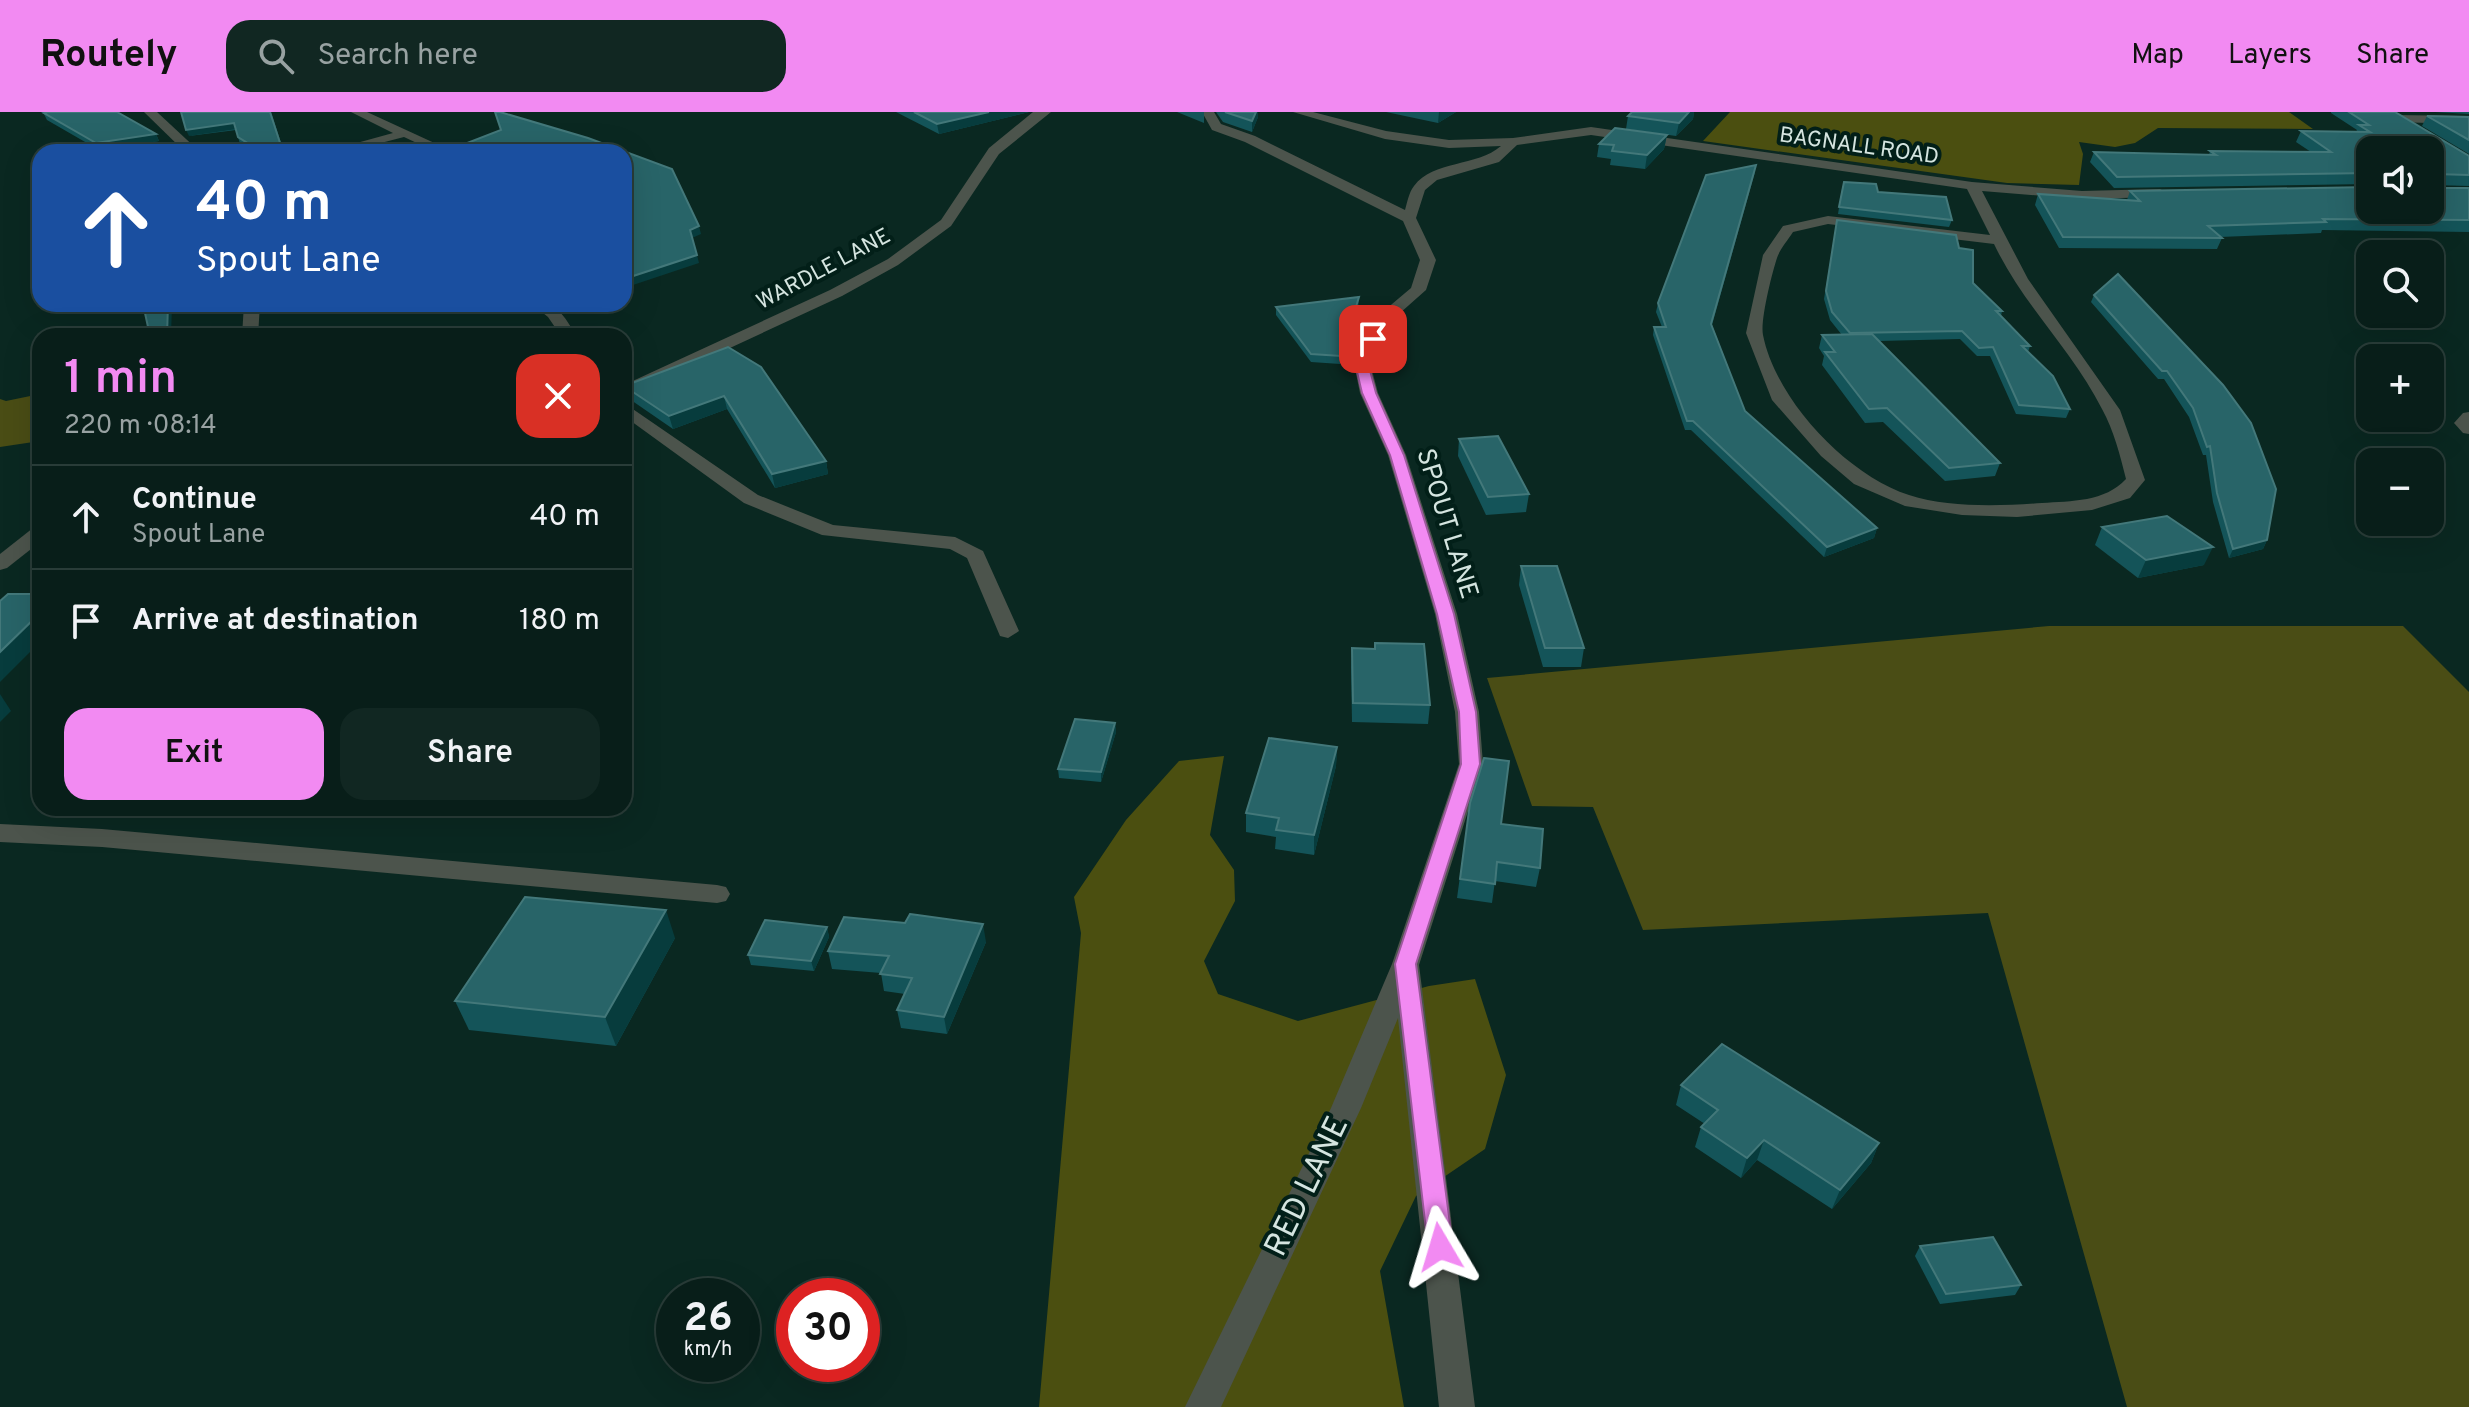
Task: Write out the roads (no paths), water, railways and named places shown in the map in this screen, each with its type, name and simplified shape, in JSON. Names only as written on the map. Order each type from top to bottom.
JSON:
[{"type":"street","points":[[150,112],[184,144]]},
{"type":"street","points":[[357,112],[427,144]]},
{"type":"street","name":"WARDLE LANE","points":[[632,388],[836,293],[893,262],[946,223],[994,151],[1038,114],[1045,112]]},
{"type":"street","points":[[1208,112],[1216,127],[1250,139],[1409,218],[1419,188],[1432,177],[1494,159],[1513,142]]},
{"type":"street","name":"BAGNALL ROAD","points":[[1299,112],[1385,135],[1449,144],[1513,142],[1591,131],[1972,186],[2082,195],[2169,193]]},
{"type":"street","points":[[2390,116],[2469,120]]},
{"type":"street","points":[[2390,116],[2420,134]]},
{"type":"street","points":[[363,144],[402,134]]},
{"type":"street","points":[[1972,186],[2002,241],[2016,272],[2035,303],[2107,401],[2126,443],[2136,480],[2123,494],[2085,506],[2017,511],[1962,509],[1905,500],[1861,480],[1828,452],[1778,396],[1754,333],[1770,255],[1788,229],[1828,220],[2002,241]]},
{"type":"street","name":"SPOUT LANE","points":[[1406,964],[1471,764],[1467,712],[1446,614],[1397,455],[1369,393],[1361,359],[1385,318],[1418,290],[1428,260],[1409,218]]},
{"type":"street","points":[[551,312],[564,328]]},
{"type":"street","points":[[632,414],[751,499],[829,531],[955,543],[976,555],[1008,631]]},
{"type":"street","points":[[2469,417],[2463,423],[2469,429]]},
{"type":"street","points":[[0,564],[32,538]]},
{"type":"street","points":[[0,833],[102,838],[717,894]]},
{"type":"street","points":[[1406,964],[1457,1407]]},
{"type":"street","name":"RED LANE","points":[[1203,1407],[1346,1108],[1406,964]]}]
